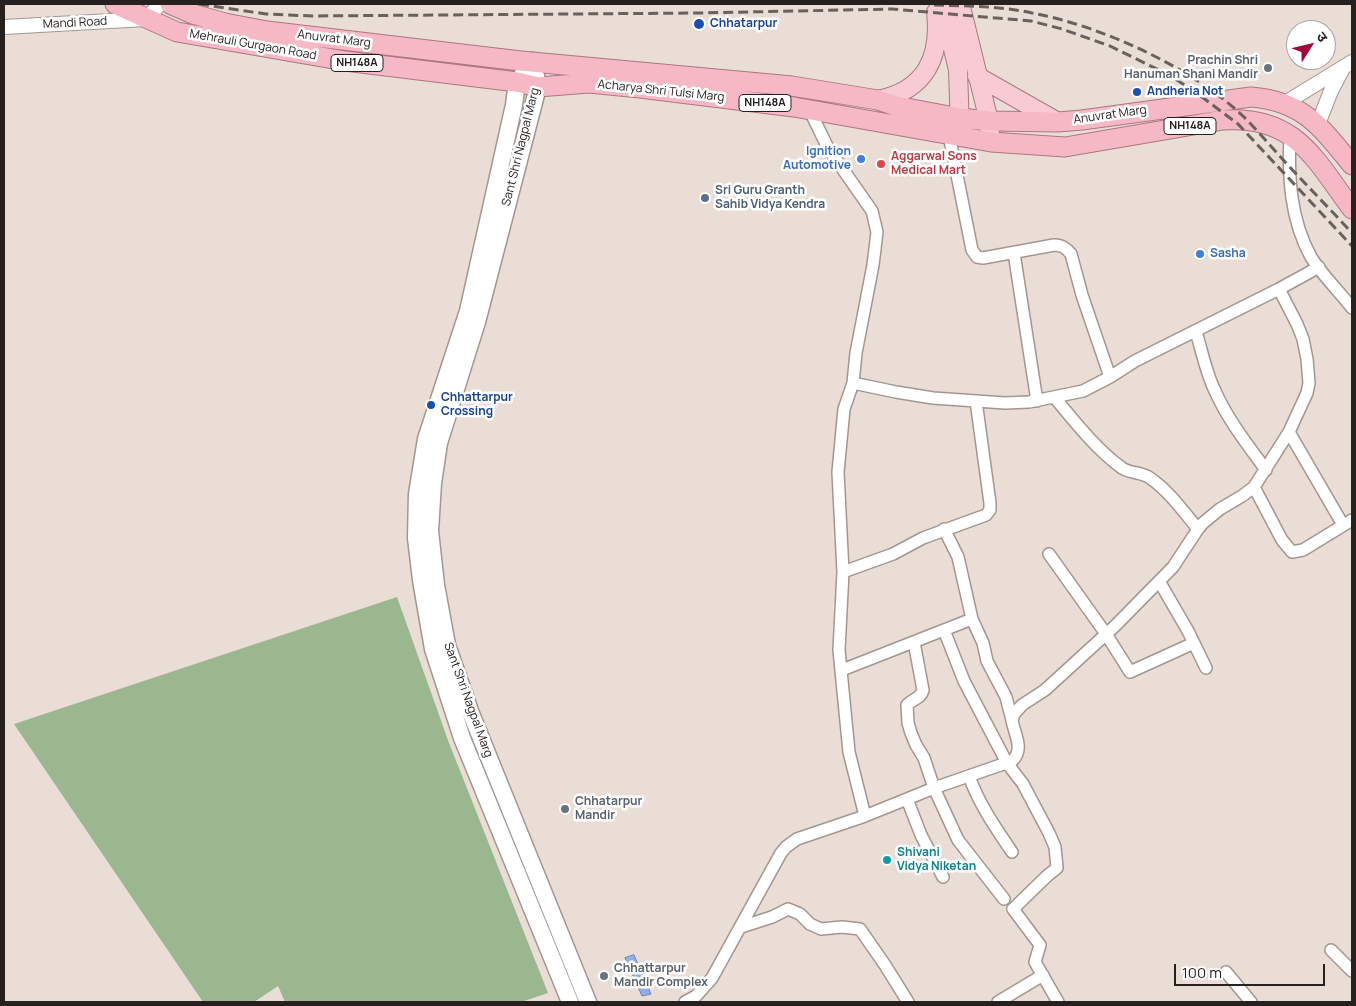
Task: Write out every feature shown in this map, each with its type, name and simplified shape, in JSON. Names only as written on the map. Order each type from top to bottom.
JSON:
[{"type":"highway","name":"NH148A","points":[[115,4],[146,19]]},
{"type":"highway","name":"Anuvrat Marg","points":[[170,4],[193,14],[267,31],[533,61]]},
{"type":"highway","name":"Mehrauli Gurgaon Road","points":[[146,19],[177,32],[345,61],[517,82],[538,87]]},
{"type":"highway","name":"Acharya Shri Tulsi Marg","points":[[533,61],[792,86],[878,100],[896,106],[960,118]]},
{"type":"highway","name":"Acharya Shri Tulsi Marg","points":[[538,87],[589,83],[808,110],[990,142]]},
{"type":"highway","name":"Anuvrat Marg","points":[[960,118],[989,121],[1058,122],[1251,97],[1266,98],[1285,103],[1318,124],[1352,165]]},
{"type":"highway","name":"Anuvrat Marg","points":[[990,142],[1065,148],[1237,119],[1264,122],[1290,134],[1310,153],[1352,208]]},
{"type":"main road","points":[[878,100],[898,95],[906,90],[918,81],[927,69],[932,60],[937,41],[935,4]]},
{"type":"main road","points":[[940,4],[944,11],[958,70],[960,118],[955,136]]},
{"type":"main road","points":[[958,4],[962,11],[989,121],[990,142]]},
{"type":"main road","name":"Sant Shri Nagpal Marg","points":[[533,61],[517,82],[514,105],[468,311],[426,439],[417,494],[416,538],[433,649],[462,738],[490,784],[533,865],[588,1002]]},
{"type":"main road","name":"Sant Shri Nagpal Marg","points":[[533,61],[538,87],[477,322],[439,443],[430,531],[446,646],[470,711],[490,784],[570,1002]]},
{"type":"main road","points":[[977,76],[1058,122]]},
{"type":"street","points":[[146,19],[160,4]]},
{"type":"street","name":"Mandi Road","points":[[4,27],[146,19]]},
{"type":"street","points":[[1285,103],[1348,65]]},
{"type":"street","points":[[1318,124],[1331,91],[1348,65]]},
{"type":"street","points":[[808,110],[828,148],[872,211],[877,232],[852,383],[844,409],[838,472],[843,572],[839,638],[849,752],[865,816]]},
{"type":"street","points":[[1290,134],[1290,188],[1298,225],[1306,246],[1319,267],[1352,308]]},
{"type":"street","points":[[955,136],[972,250],[977,257],[983,258],[1054,245],[1060,245],[1067,250],[1071,254],[1082,295],[1110,377]]},
{"type":"street","points":[[1014,253],[1038,401]]},
{"type":"street","points":[[852,383],[924,396],[976,401],[1005,403],[1055,398],[1083,391],[1319,267]]},
{"type":"street","points":[[1012,720],[1014,714],[1022,705],[1045,690],[1106,634],[1173,567],[1198,529],[1220,509],[1254,487],[1266,470],[1289,432],[1307,393],[1309,383],[1307,359],[1300,331],[1279,289]]},
{"type":"street","points":[[1196,332],[1214,390],[1222,406],[1235,428],[1266,470]]},
{"type":"street","points":[[1055,398],[1114,461],[1128,472],[1151,478],[1168,493],[1198,529]]},
{"type":"street","points":[[843,572],[893,554],[944,529],[979,519],[990,510],[976,401]]},
{"type":"street","points":[[1254,487],[1282,540],[1292,552],[1303,550],[1348,522],[1289,432]]},
{"type":"street","points":[[685,1002],[696,996],[712,978],[786,847],[797,839],[865,816],[934,788],[1007,763],[1016,757],[1019,750],[1006,697],[987,661],[983,643],[972,619],[958,557],[944,529]]},
{"type":"street","points":[[1049,554],[1106,634],[1130,672],[1194,643]]},
{"type":"street","points":[[1159,581],[1206,668]]},
{"type":"street","points":[[842,670],[972,619]]},
{"type":"street","points":[[944,630],[964,681],[1007,763],[1023,784],[1055,847],[1057,868],[1013,909],[1040,945],[1035,962],[1058,1002]]},
{"type":"street","points":[[914,642],[923,690],[920,697],[907,705],[908,723],[916,745],[926,762],[934,788],[958,840],[1004,899]]},
{"type":"street","points":[[969,776],[983,809],[1012,852]]},
{"type":"street","points":[[907,799],[921,835],[943,877]]},
{"type":"street","points":[[741,927],[772,917],[788,909],[800,914],[810,924],[821,929],[842,927],[860,929],[886,965],[908,1002]]},
{"type":"street","points":[[1332,950],[1352,971]]},
{"type":"street","points":[[1226,972],[1251,1002]]},
{"type":"street","points":[[998,1002],[1043,975]]},
{"type":"green space","points":[[397,597],[449,743],[548,993],[521,1002],[285,1002],[278,986],[254,1002],[203,1002],[14,724]]},
{"type":"water","points":[[634,955],[651,994],[642,996],[625,958]]},
{"type":"railway","points":[[199,4],[266,14],[312,16],[698,13],[892,9],[1031,21],[1062,29],[1110,46],[1169,75],[1194,91],[1238,124],[1352,246]]},
{"type":"railway","points":[[934,5],[1008,9],[1059,19],[1116,39],[1173,66],[1223,99],[1244,117],[1352,233]]},
{"type":"place","name":"Chhatarpur","points":[[699,24]]},
{"type":"place","name":"Prachin Shri Hanuman Shani Mandir","points":[[1268,68]]},
{"type":"place","name":"Andheria Not","points":[[1137,92]]},
{"type":"place","name":"Ignition Automotive","points":[[861,159]]},
{"type":"place","name":"Aggarwal Sons Medical Mart","points":[[881,164]]},
{"type":"place","name":"Sri Guru Granth Sahib Vidya Kendra","points":[[705,198]]},
{"type":"place","name":"Sasha","points":[[1200,254]]},
{"type":"place","name":"Chhattarpur Crossing","points":[[431,405]]},
{"type":"place","name":"Chhatarpur Mandir","points":[[565,809]]},
{"type":"place","name":"Shivani Vidya Niketan","points":[[887,860]]},
{"type":"place","name":"Chhattarpur Mandir Complex","points":[[604,976]]}]
